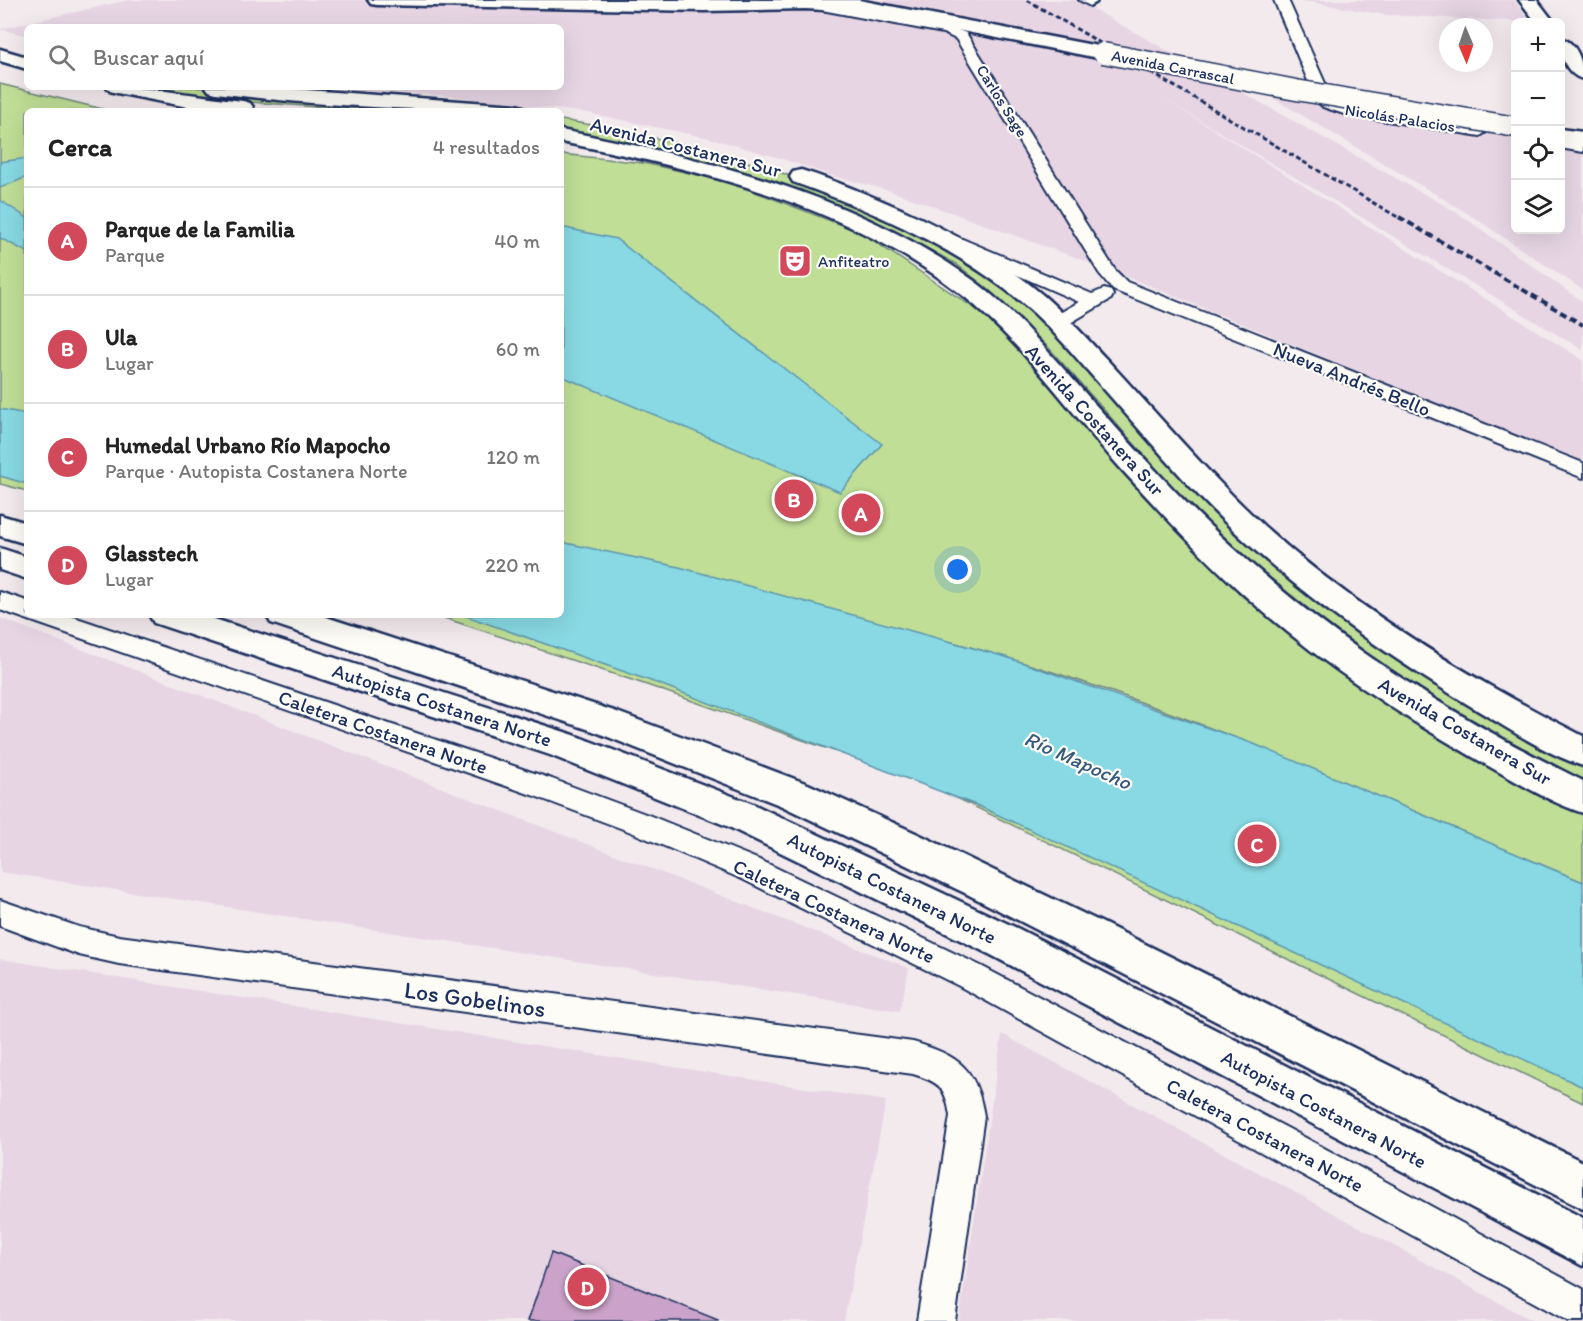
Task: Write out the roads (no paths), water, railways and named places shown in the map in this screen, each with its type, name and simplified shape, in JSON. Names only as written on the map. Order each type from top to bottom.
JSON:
[{"type":"main road","points":[[377,0],[769,6],[794,1],[864,7]]},
{"type":"main road","name":"Avenida Carrascal","points":[[832,0],[1226,77],[1511,126]]},
{"type":"main road","points":[[1528,0],[1542,18]]},
{"type":"main road","points":[[1565,50],[1583,73]]},
{"type":"main road","points":[[0,55],[24,62]]},
{"type":"main road","points":[[134,90],[214,104],[260,108]]},
{"type":"main road","points":[[245,90],[487,108]]},
{"type":"main road","name":"Avenida Costanera Sur","points":[[564,119],[668,138],[728,154]]},
{"type":"main road","points":[[1565,136],[1583,138]]},
{"type":"main road","name":"Avenida Costanera Sur","points":[[564,137],[668,159],[778,192],[878,233],[950,273],[1011,325],[1188,523],[1246,578],[1302,626],[1383,684],[1440,721],[1502,757],[1583,798]]},
{"type":"main road","name":"Avenida Costanera Sur","points":[[777,169],[854,197],[930,230],[995,270],[1058,322],[1221,501],[1298,571],[1362,621],[1420,659],[1583,752]]},
{"type":"main road","points":[[0,525],[24,533]]},
{"type":"main road","points":[[0,559],[24,567]]},
{"type":"main road","name":"Autopista Costanera Norte","points":[[174,618],[562,745],[740,815],[1005,942],[1583,1243]]},
{"type":"main road","name":"Autopista Costanera Norte","points":[[291,618],[500,684],[736,771],[806,800],[876,831],[1038,911],[1583,1185]]},
{"type":"street","name":"Nicolás Palacios","points":[[1281,0],[1324,100],[1328,104],[1344,109],[1511,135]]},
{"type":"street","name":"Carlos Sage","points":[[794,1],[910,22],[947,30],[961,36],[1108,273],[1120,286]]},
{"type":"street","points":[[1565,144],[1583,147]]},
{"type":"street","points":[[930,230],[1093,301]]},
{"type":"street","points":[[1058,322],[1120,286]]},
{"type":"street","name":"Nueva Andrés Bello","points":[[1120,286],[1583,471]]},
{"type":"street","points":[[0,601],[24,609]]},
{"type":"street","name":"Caletera Costanera Norte","points":[[49,618],[542,787],[641,824],[752,870],[970,976],[1280,1142],[1583,1309]]},
{"type":"street","name":"Los Gobelinos","points":[[0,913],[79,941],[119,950],[913,1059],[934,1065],[952,1074],[964,1092],[967,1116],[936,1321]]},
{"type":"water","points":[[24,158],[24,178],[0,188],[0,162]]},
{"type":"water","points":[[0,200],[24,216],[24,250],[0,238]]},
{"type":"water","points":[[564,228],[616,239],[882,444],[840,492],[564,377]]},
{"type":"water","points":[[0,409],[24,413],[24,483],[0,476]]},
{"type":"water","name":"Río Mapocho","points":[[564,543],[679,567],[1006,657],[1254,744],[1583,882],[1583,1087],[981,807],[662,685],[472,618],[564,618]]},
{"type":"railway","points":[[1027,0],[1401,219]]},
{"type":"railway","points":[[1399,217],[1583,325]]},
{"type":"place","name":"Anfiteatro","points":[[795,261]]},
{"type":"place","name":"Ula","points":[[794,499]]},
{"type":"place","name":"Parque de la Familia","points":[[861,513]]},
{"type":"place","name":"Humedal Urbano Río Mapocho","points":[[1257,844]]},
{"type":"place","name":"Glasstech","points":[[587,1287]]}]
